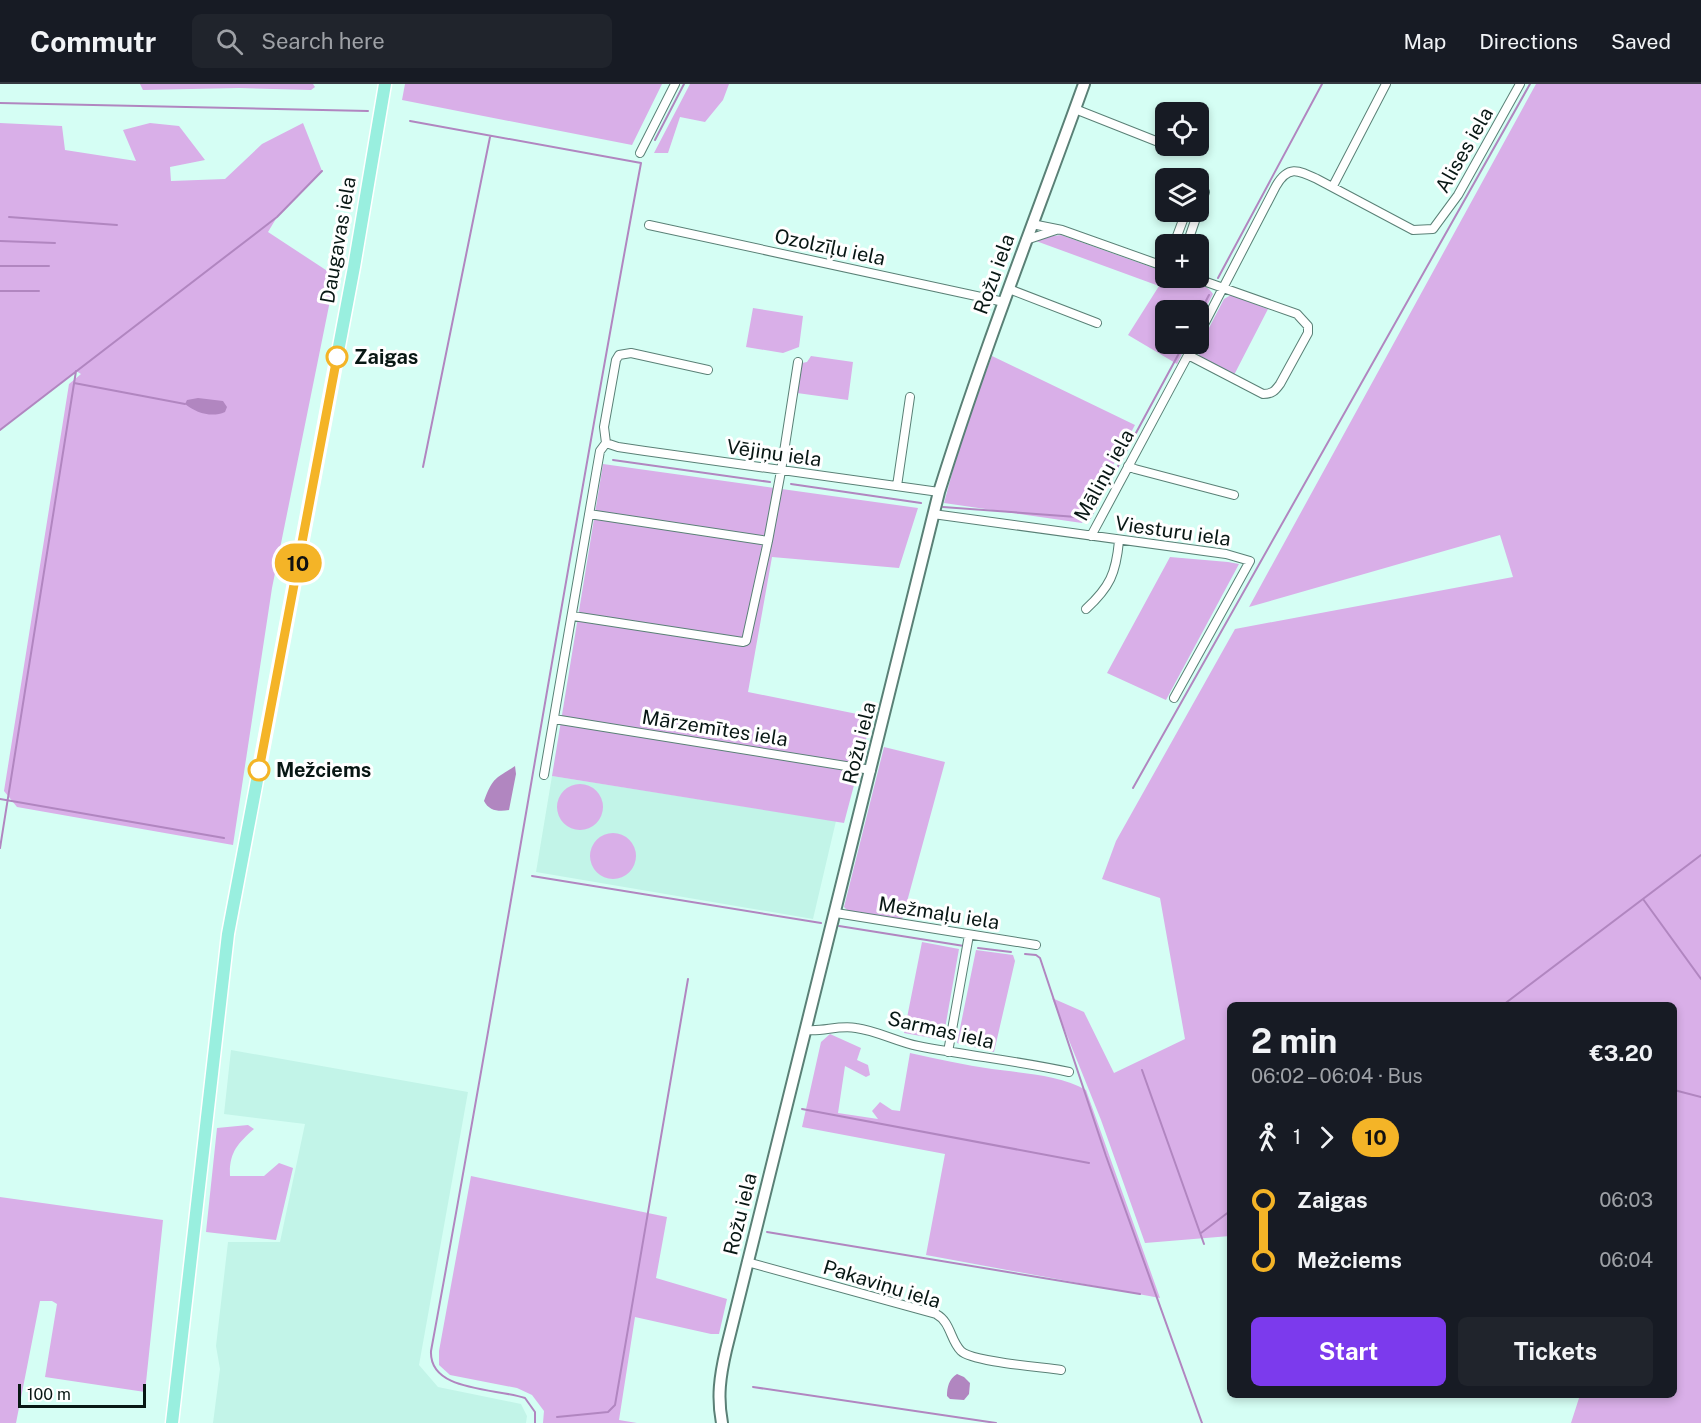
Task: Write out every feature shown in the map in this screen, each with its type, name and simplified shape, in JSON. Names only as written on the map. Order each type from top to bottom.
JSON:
[{"type":"main road","name":"Daugavas iela","points":[[172,1423],[228,934],[329,403],[385,84]]},
{"type":"street","points":[[640,153],[675,84]]},
{"type":"street","name":"Rožu iela","points":[[722,1423],[718,1403],[719,1381],[933,514],[962,417],[1084,84]]},
{"type":"street","points":[[1209,315],[1280,178],[1292,170],[1333,186],[1386,84]]},
{"type":"street","name":"Alises iela","points":[[1333,186],[1413,230],[1433,229],[1458,195],[1520,84]]},
{"type":"street","points":[[1075,109],[1155,141]]},
{"type":"street","points":[[1032,224],[1057,230],[1155,263]]},
{"type":"street","name":"Ozolzīļu iela","points":[[649,225],[1004,302]]},
{"type":"street","points":[[1026,240],[1057,230]]},
{"type":"street","points":[[1188,355],[1263,394],[1268,394],[1275,391],[1280,384],[1308,333],[1308,326],[1297,314],[1209,283]]},
{"type":"street","points":[[1009,289],[1097,323]]},
{"type":"street","points":[[544,775],[600,451],[606,442],[604,427],[616,360],[624,353],[708,370]]},
{"type":"street","name":"Māliņu iela","points":[[933,514],[1091,536],[1188,355]]},
{"type":"street","points":[[573,616],[746,641],[782,471],[798,362]]},
{"type":"street","points":[[897,486],[910,397]]},
{"type":"street","name":"Vējiņu iela","points":[[606,442],[618,447],[939,492]]},
{"type":"street","points":[[1128,466],[1234,495]]},
{"type":"street","points":[[589,514],[768,541]]},
{"type":"street","name":"Viesturu iela","points":[[1091,536],[1226,554],[1250,561],[1174,698]]},
{"type":"street","points":[[1086,609],[1096,600],[1114,575],[1119,541]]},
{"type":"street","name":"Mārzemītes iela","points":[[554,719],[871,770]]},
{"type":"street","name":"Mežmaļu iela","points":[[836,913],[1036,945]]},
{"type":"street","points":[[948,1052],[969,935]]},
{"type":"street","name":"Sarmas iela","points":[[806,1030],[856,1028],[883,1034],[909,1044],[1069,1072]]},
{"type":"street","name":"Pakaviņu iela","points":[[747,1262],[936,1314],[946,1322],[958,1347],[970,1357],[1061,1370]]},
{"type":"shaded area","points":[[140,84],[313,84],[315,87],[311,90],[239,88],[143,90]]},
{"type":"shaded area","points":[[405,84],[662,84],[632,145],[402,100]]},
{"type":"shaded area","points":[[690,84],[729,84],[723,100],[705,122],[680,117],[668,153],[654,153]]},
{"type":"shaded area","points":[[1536,84],[1701,84],[1701,1423],[1571,1423],[1579,1398],[1677,1398],[1677,1002],[1227,1002],[1227,1236],[1145,1243],[1101,1120],[1052,998],[1084,1012],[1114,1073],[1185,1039],[1160,898],[1102,879],[1116,841],[1235,629],[1513,577],[1500,535],[1249,607]]},
{"type":"shaded area","points":[[0,123],[62,126],[65,150],[136,161],[123,130],[150,123],[179,126],[205,160],[170,167],[171,181],[225,179],[262,144],[303,123],[322,171],[277,217],[268,232],[335,276],[272,588],[233,845],[17,807],[4,791],[69,384],[81,374],[76,371],[0,430]]},
{"type":"shaded area","points":[[1061,235],[1155,268],[1155,285],[1036,241],[1037,238]]},
{"type":"shaded area","points":[[1158,288],[1207,288],[1213,294],[1209,302],[1155,300],[1155,351],[1128,335]]},
{"type":"shaded area","points":[[1231,295],[1268,309],[1234,375],[1200,357],[1198,354],[1209,354],[1209,328],[1224,299]]},
{"type":"shaded area","points":[[753,308],[803,316],[799,347],[783,353],[746,347]]},
{"type":"shaded area","points":[[1160,354],[1182,354],[1177,364]]},
{"type":"shaded area","points":[[811,356],[853,362],[848,400],[797,393],[802,363],[807,362]]},
{"type":"shaded area","points":[[992,356],[1135,425],[1082,523],[944,503],[965,426]]},
{"type":"shaded area","points":[[198,398],[223,401],[227,407],[225,412],[215,415],[204,414],[185,404],[187,400]]},
{"type":"shaded area","points":[[603,464],[918,508],[899,568],[772,557],[748,692],[872,717],[844,823],[552,776]]},
{"type":"shaded area","points":[[1170,557],[1239,564],[1166,700],[1107,673]]},
{"type":"shaded area","points":[[884,747],[945,762],[902,920],[850,913],[844,907]]},
{"type":"shaded area","points":[[515,766],[516,774],[509,810],[491,809],[484,801],[492,783]]},
{"type":"shaded area","points":[[552,776],[836,821],[813,919],[536,872]]},
{"type":"shaded area","points":[[580,784],[596,791],[603,807],[596,823],[580,830],[564,823],[557,807],[564,791]]},
{"type":"shaded area","points":[[613,833],[629,840],[636,856],[629,872],[613,879],[597,872],[590,856],[597,840]]},
{"type":"shaded area","points":[[922,942],[959,949],[943,1040],[904,1033]]},
{"type":"shaded area","points":[[976,950],[1013,955],[1015,961],[994,1052],[957,1043]]},
{"type":"shaded area","points":[[830,1034],[861,1048],[857,1060],[868,1065],[870,1075],[866,1077],[845,1066],[838,1113],[878,1119],[872,1111],[880,1102],[892,1110],[900,1111],[910,1053],[972,1066],[1053,1078],[1086,1090],[1160,1298],[926,1255],[945,1154],[802,1127],[821,1042]]},
{"type":"shaded area","points":[[231,1050],[468,1092],[419,1365],[438,1387],[521,1404],[527,1416],[526,1423],[213,1423],[220,1369],[216,1346],[228,1242],[280,1242],[305,1124],[224,1114]]},
{"type":"shaded area","points":[[248,1125],[254,1129],[235,1150],[231,1161],[230,1176],[264,1176],[279,1163],[293,1168],[276,1240],[206,1232],[217,1128]]},
{"type":"shaded area","points":[[471,1176],[667,1217],[656,1278],[727,1299],[719,1334],[635,1317],[619,1420],[637,1423],[543,1423],[544,1411],[532,1395],[517,1388],[450,1375],[439,1365],[439,1351]]},
{"type":"shaded area","points":[[0,1197],[163,1220],[145,1392],[45,1377],[57,1304],[52,1301],[40,1301],[16,1423],[0,1423]]},
{"type":"shaded area","points":[[957,1374],[970,1383],[969,1394],[964,1400],[950,1399],[947,1396],[949,1384]]},
{"type":"waterway","points":[[655,140],[684,84]]},
{"type":"waterway","points":[[1218,278],[1322,84]]},
{"type":"waterway","points":[[1133,788],[1530,84]]},
{"type":"waterway","points":[[0,103],[368,111]]},
{"type":"waterway","points":[[410,121],[641,163],[431,1351],[433,1364],[441,1374],[452,1381],[482,1390],[525,1398],[535,1412],[535,1423]]},
{"type":"waterway","points":[[423,467],[490,137]]},
{"type":"waterway","points":[[0,430],[277,217],[322,171]]},
{"type":"waterway","points":[[9,217],[117,225]]},
{"type":"waterway","points":[[0,241],[55,243]]},
{"type":"waterway","points":[[0,266],[49,266]]},
{"type":"waterway","points":[[0,291],[39,291]]},
{"type":"waterway","points":[[1206,300],[1209,295]]},
{"type":"waterway","points":[[943,507],[1090,518],[1179,354]]},
{"type":"waterway","points":[[0,848],[76,371]]},
{"type":"waterway","points":[[74,383],[185,404]]},
{"type":"waterway","points":[[613,460],[770,482]]},
{"type":"waterway","points":[[791,484],[921,503]]},
{"type":"waterway","points":[[0,799],[224,838]]},
{"type":"waterway","points":[[1507,1002],[1701,855]]},
{"type":"waterway","points":[[532,876],[821,923]]},
{"type":"waterway","points":[[1643,899],[1701,979]]},
{"type":"waterway","points":[[839,926],[964,946]]},
{"type":"waterway","points":[[978,948],[1011,952]]},
{"type":"waterway","points":[[1025,954],[1036,955],[1040,958],[1106,1156],[1202,1423]]},
{"type":"waterway","points":[[557,1417],[608,1412],[615,1405],[688,979]]},
{"type":"waterway","points":[[1142,1070],[1204,1244]]},
{"type":"waterway","points":[[1677,1091],[1701,1097]]},
{"type":"waterway","points":[[802,1109],[1089,1163]]},
{"type":"waterway","points":[[1201,1233],[1227,1213]]},
{"type":"waterway","points":[[767,1232],[1140,1294]]},
{"type":"waterway","points":[[753,1387],[996,1423]]},
{"type":"bus line","name":"10","points":[[259,770],[337,357]]},
{"type":"place","name":"Zaigas","points":[[337,357]]},
{"type":"place","name":"Mežciems","points":[[259,770]]}]
